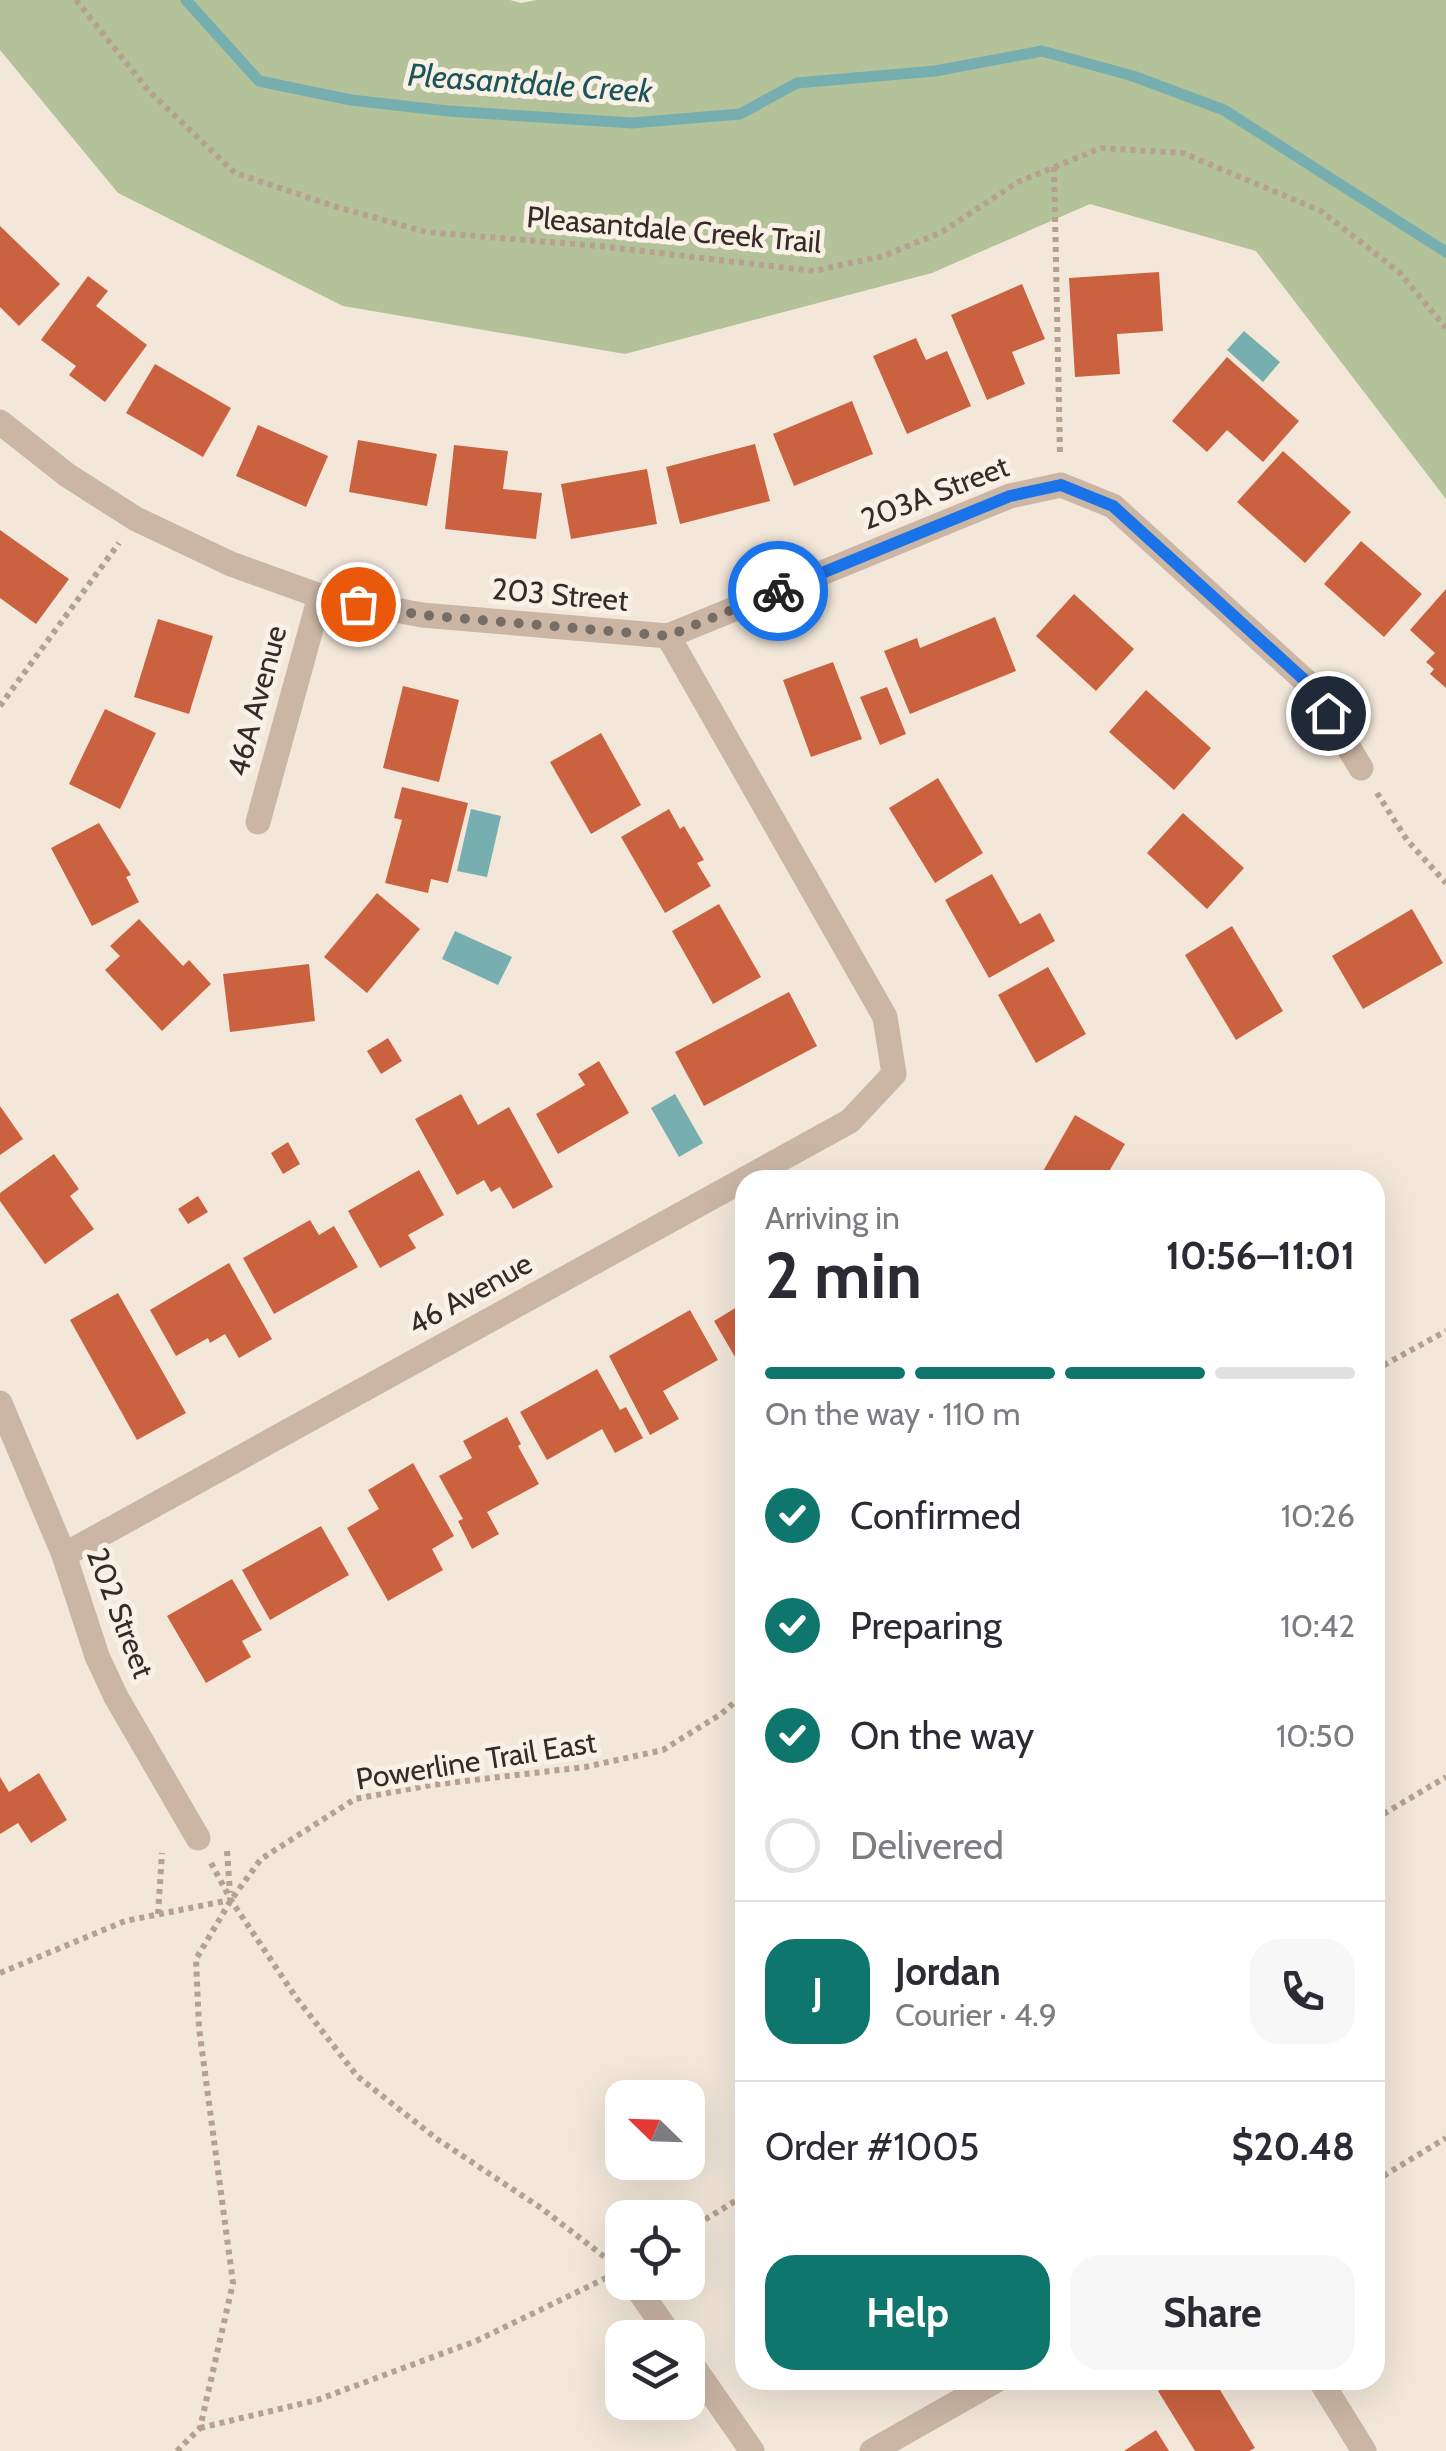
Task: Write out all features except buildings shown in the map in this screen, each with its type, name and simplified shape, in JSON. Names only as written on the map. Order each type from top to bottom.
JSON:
[{"type":"street","name":"203 Street","points":[[0,422],[67,476],[136,519],[248,571],[320,596],[422,615],[668,636]]},
{"type":"street","name":"203A Street","points":[[668,636],[1010,496],[1061,485]]},
{"type":"street","points":[[1061,485],[1113,506],[1311,686],[1361,768]]},
{"type":"street","name":"46A Avenue","points":[[258,822],[320,596]]},
{"type":"street","name":"46 Avenue","points":[[668,636],[885,1017],[894,1074],[850,1121],[761,1170]]},
{"type":"street","name":"46 Avenue","points":[[64,1555],[735,1184]]},
{"type":"street","name":"202 Street","points":[[0,1403],[64,1555],[97,1656],[116,1697],[198,1838]]},
{"type":"street","points":[[705,2383],[752,2451]]},
{"type":"street","points":[[872,2451],[979,2390]]},
{"type":"street","points":[[1326,2390],[1364,2451]]},
{"type":"path","name":"Pleasantdale Creek Trail","points":[[76,0],[148,90],[235,172],[426,232],[599,246],[814,271],[883,256],[940,232],[1018,182],[1102,148],[1183,153],[1321,211],[1399,272],[1446,328]]},
{"type":"path","points":[[1054,167],[1061,485]]},
{"type":"path","points":[[0,706],[120,542]]},
{"type":"path","points":[[1361,768],[1407,840],[1446,883]]},
{"type":"path","points":[[1385,1365],[1446,1331]]},
{"type":"path","name":"Powerline Trail East","points":[[200,2428],[233,2283],[199,2028],[196,1960],[231,1900],[261,1860],[355,1799],[431,1784],[585,1767],[662,1750],[735,1702]]},
{"type":"path","points":[[1385,1813],[1446,1777]]},
{"type":"path","points":[[158,1914],[162,1853]]},
{"type":"path","points":[[0,1973],[125,1920],[231,1900],[295,1996],[357,2076],[437,2139],[605,2257]]},
{"type":"path","points":[[1385,2175],[1446,2138]]},
{"type":"path","points":[[705,2220],[735,2201]]},
{"type":"path","points":[[177,2451],[200,2428],[318,2400],[476,2341],[605,2278]]},
{"type":"green space","points":[[0,0],[1446,0],[1446,499],[1256,251],[1090,204],[932,273],[625,354],[343,306],[118,193],[0,50]]},
{"type":"water","points":[[1244,331],[1280,362],[1263,382],[1227,350]]},
{"type":"water","points":[[471,809],[501,816],[487,877],[457,871]]},
{"type":"water","points":[[455,931],[512,957],[498,985],[442,959]]},
{"type":"water","points":[[675,1094],[703,1143],[679,1157],[651,1108]]},
{"type":"waterway","name":"Pleasantdale Creek","points":[[186,0],[259,81],[351,100],[448,111],[632,123],[740,114],[797,83],[935,71],[1042,51],[1133,76],[1224,110],[1446,252]]},
{"type":"way so far","points":[[358,604],[422,615],[668,636],[778,591]]},
{"type":"route","points":[[778,591],[1010,496],[1061,485],[1113,506],[1311,686],[1328,713]]}]
